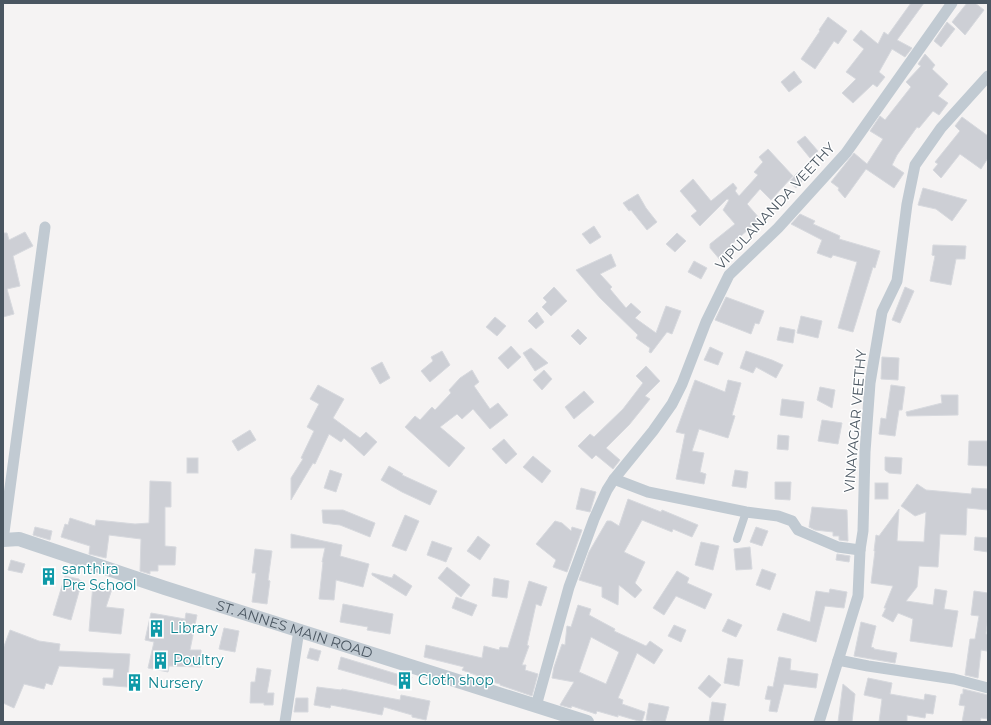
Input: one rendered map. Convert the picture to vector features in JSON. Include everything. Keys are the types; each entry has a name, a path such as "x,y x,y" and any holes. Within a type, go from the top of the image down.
{"street":[{"name":"VIPULANANDA VEETHY","path":"536,706 569,587 594,519 607,490 614,479 653,431 672,404 682,384 706,322 729,275 778,228 846,153 952,3"},
{"name":"VINAYAGAR VEETHY","path":"819,722 858,596 860,550 863,531 865,452 870,383 882,312 897,281 907,204 915,165 941,128 988,76"},
{"path":"3,540 45,227"},
{"path":"614,479 648,492 746,512 778,516 792,521 798,530 838,547 860,550"},
{"path":"737,539 746,512"},
{"name":"ST. ANNES MAIN ROAD","path":"3,540 19,539 165,588 586,722"},
{"path":"285,722 299,630"},
{"path":"838,660 954,679 988,688"}],"building":[{"path":"911,3 924,3 897,40 912,48 905,57 892,49 879,72 885,77 877,87 873,84 853,103 842,93 856,79 846,72 864,49 853,40 861,30 878,44 884,32 888,35"},
{"path":"967,3 975,3 984,10 965,35 952,22"},
{"path":"828,17 847,31 838,44 834,41 815,69 801,59"},
{"path":"947,22 955,29 941,47 934,41"},
{"path":"925,54 935,65 932,69 948,84 938,96 948,103 939,115 933,111 919,128 917,127 897,155 892,165 904,173 894,188 866,169 845,198 838,190 839,188 831,182 854,153 867,164 883,139 870,131 880,116 885,120 911,87 906,82 921,66 918,64"},
{"path":"794,71 802,82 789,92 781,82"},
{"path":"962,117 988,136 988,158 981,169 960,154 941,178 933,170 938,164 935,162 960,131 955,126"},
{"path":"805,136 818,151 810,158 797,142"},
{"path":"768,149 793,176 771,200 760,189 747,204 760,219 732,244 735,249 721,261 710,248 710,244 735,224 723,210 729,200 727,199 700,226 691,216 697,211 680,191 693,179 711,201 733,183 737,188 735,191 739,196 758,175 754,172 763,162 759,157"},
{"path":"798,172 805,178 796,188 789,182"},
{"path":"923,188 967,200 952,221 936,209 918,205"},
{"path":"638,194 646,208 657,222 647,230 631,210 629,211 623,203"},
{"path":"800,214 815,221 813,224 840,236 839,239 880,251 875,268 873,267 853,332 838,328 857,262 833,255 831,258 817,253 822,240 791,224"},
{"path":"594,226 601,237 590,244 582,234"},
{"path":"25,232 33,246 13,256 20,286 7,289 14,314 3,317 3,233 7,233 9,240"},
{"path":"677,233 686,241 675,252 666,244"},
{"path":"933,245 966,246 965,259 956,259 951,285 930,281 935,256 932,255"},
{"path":"611,254 616,266 600,274 612,287 610,289 626,308 631,303 641,312 635,318 656,333 666,306 681,311 672,334 667,332 651,353 649,352 650,348 636,338 638,335 600,298 576,270"},
{"path":"694,261 707,268 701,279 688,272"},
{"path":"554,287 567,301 551,316 542,307 547,302 543,298"},
{"path":"905,287 914,291 900,323 892,320"},
{"path":"726,297 764,311 759,324 755,323 751,334 715,320"},
{"path":"537,312 544,322 536,329 528,321"},
{"path":"801,316 822,321 818,338 797,333"},
{"path":"495,317 506,326 497,336 486,327"},
{"path":"780,327 795,330 793,343 777,340"},
{"path":"578,329 587,338 580,345 571,336"},
{"path":"511,346 521,357 508,369 498,358"},
{"path":"710,347 723,353 718,365 704,360"},
{"path":"531,348 548,363 535,371 523,353"},
{"path":"442,351 450,365 430,382 421,371 433,361 431,357"},
{"path":"746,351 783,365 776,378 756,367 753,373 740,368"},
{"path":"882,357 899,358 898,380 881,379"},
{"path":"382,362 390,378 380,384 371,368"},
{"path":"646,366 660,381 645,396 650,399 629,425 606,448 620,460 613,469 596,455 592,459 578,446 590,434 594,437 623,409 643,383 636,376"},
{"path":"472,370 479,382 474,386 490,409 498,403 508,415 490,429 473,409 462,419 457,414 440,427 465,448 449,467 405,427 415,416 420,420 432,407 435,410 451,393 449,390 460,378"},
{"path":"544,370 552,379 542,390 533,380"},
{"path":"695,380 725,392 728,380 741,383 732,415 735,416 728,438 699,429 692,451 704,453 700,472 706,474 704,484 676,479 685,434 676,432"},
{"path":"318,385 344,399 333,418 360,438 366,432 377,442 364,456 344,438 341,442 329,434 315,464 313,463 291,500 291,478 303,459 301,458 314,431 307,427 319,404 310,399"},
{"path":"891,385 905,387 902,410 899,410 895,436 879,434 881,418 886,419"},
{"path":"820,387 835,390 832,408 817,400"},
{"path":"584,391 594,402 574,419 565,407"},
{"path":"941,395 958,395 958,415 907,416 906,412 942,403"},
{"path":"782,399 804,402 802,418 780,415"},
{"path":"822,420 842,423 838,444 818,441"},
{"path":"250,430 256,440 238,451 232,441"},
{"path":"778,435 789,436 788,450 777,449"},
{"path":"504,439 517,454 506,464 492,449"},
{"path":"969,441 988,441 988,466 968,465"},
{"path":"533,456 551,471 542,483 523,467"},
{"path":"885,457 902,458 901,474 889,473 885,470"},
{"path":"187,458 198,458 198,473 187,473"},
{"path":"389,466 403,474 402,475 437,491 430,505 381,480"},
{"path":"330,470 342,474 336,492 324,488"},
{"path":"735,470 748,472 746,488 732,486"},
{"path":"150,481 171,482 171,507 165,507 165,546 176,547 175,565 158,565 158,571 150,571 150,574 140,571 141,539 109,535 106,558 89,554 90,546 61,537 65,524 68,525 70,518 95,526 96,520 135,524 149,523"},
{"path":"775,482 791,482 790,500 775,499"},
{"path":"875,483 888,483 888,499 875,499"},
{"path":"917,484 926,490 971,494 972,488 988,489 988,510 967,508 966,535 940,534 938,567 919,566 917,587 906,601 933,605 935,589 947,591 944,609 958,611 952,647 910,641 913,619 898,613 893,622 882,616 893,586 871,583 876,535 879,536 899,509 897,541 924,542 926,512 915,516 901,506"},
{"path":"581,488 596,492 590,512 576,509"},
{"path":"628,499 661,512 662,510 698,525 692,537 673,529 672,532 642,520 624,552 645,562 635,583 642,590 635,598 619,585 618,605 602,597 602,587 579,580 589,552 607,521 611,521 619,526"},
{"path":"812,507 847,510 848,541 839,540 839,536 833,536 833,532 815,530 809,527"},
{"path":"322,510 343,510 375,523 370,537 340,525 323,523"},
{"path":"405,515 419,521 406,551 392,546"},
{"path":"555,521 562,523 571,531 572,527 582,530 567,572 553,567 556,560 536,544"},
{"path":"35,527 52,531 50,540 33,535"},
{"path":"756,527 768,531 762,546 750,542"},
{"path":"291,534 342,545 340,556 369,564 363,587 336,580 334,600 319,599 322,562 325,548 291,548"},
{"path":"478,536 490,545 480,560 467,551"},
{"path":"975,537 988,538 988,552 974,550"},
{"path":"432,541 452,548 446,562 427,555"},
{"path":"701,542 719,546 713,570 695,565"},
{"path":"750,547 752,569 736,570 734,549"},
{"path":"255,549 272,551 268,580 270,581 267,604 252,602 256,573 252,573"},
{"path":"837,554 850,556 849,562 836,560"},
{"path":"11,560 25,564 22,573 8,570"},
{"path":"447,567 470,585 461,597 438,578"},
{"path":"762,569 776,574 770,590 756,585"},
{"path":"677,571 689,578 687,583 712,594 705,609 676,596 664,615 653,608"},
{"name":"santhira Pre School","path":"44,572 54,572 53,583 43,583"},
{"path":"372,573 392,578 394,574 412,586 406,596 372,575"},
{"path":"65,576 82,581 71,620 53,615"},
{"path":"494,578 509,581 507,598 492,596"},
{"path":"529,581 547,587 541,606 536,604 527,645 529,646 522,665 526,665 525,670 538,674 532,696 500,684 481,679 481,677 462,670 464,667 424,657 426,645 482,658 484,646 499,650 500,647 508,648"},
{"path":"93,584 112,589 106,607 124,609 121,634 89,631"},
{"path":"830,589 847,592 844,608 825,606 816,642 777,630 783,613 810,622 816,591 829,593"},
{"path":"974,591 988,593 986,634 988,634 988,643 987,651 981,650 978,678 965,675 970,639 975,639 979,616 971,615"},
{"path":"456,597 477,605 472,616 452,608"},
{"path":"343,604 393,614 390,634 367,630 368,627 340,622"},
{"path":"578,605 591,609 589,615 615,629 614,631 646,646 650,641 663,650 654,664 637,653 618,698 623,700 622,704 645,712 642,722 618,715 618,717 597,711 596,714 572,706 571,708 560,705 574,682 552,678 562,644 565,645 567,626 571,627","holes":["591,637 619,652 606,684 579,672"]},
{"path":"151,613 185,619 186,613 197,615 190,650 201,650 201,667 169,666 168,672 148,668 154,642 145,640"},
{"path":"728,619 742,625 736,637 722,631"},
{"path":"861,622 876,626 871,647 874,649 897,653 895,663 854,656"},
{"path":"674,625 686,630 681,642 668,636"},
{"path":"224,628 239,631 235,652 219,649"},
{"path":"10,630 39,641 60,644 59,651 130,654 128,678 139,678 139,688 103,685 103,678 113,678 114,669 59,666 52,685 46,683 44,689 24,684 14,708 3,703 3,649"},
{"path":"310,648 321,651 318,661 307,658"},
{"path":"341,657 400,675 412,677 408,689 338,669"},
{"path":"779,657 791,659 790,670 818,674 816,688 784,684 777,712 769,711 771,700 765,699 768,686 773,687"},
{"path":"728,658 743,660 739,686 724,683"},
{"path":"257,668 271,670 267,693 274,693 273,705 264,705 264,703 250,703 251,682 255,682"},
{"path":"709,675 721,685 710,698 698,688"},
{"path":"868,678 892,683 890,694 924,700 925,694 936,696 933,714 926,713 925,718 907,715 907,722 879,722 882,699 864,695"},
{"path":"843,684 855,694 852,722 838,722"},
{"path":"317,687 342,689 400,700 401,695 430,701 426,720 412,717 412,715 384,707 382,715 331,705 330,708 314,705"},
{"path":"963,689 988,695 988,719 981,718 980,722 962,722 965,706 959,705 961,694 963,694"},
{"path":"296,698 308,698 308,712 294,712"},
{"path":"712,702 726,704 723,722 709,722"},
{"path":"649,703 669,707 665,722 646,720"}],"place":[{"name":"santhira Pre School","path":"49,577"},
{"name":"Library","path":"157,628"},
{"name":"Poultry","path":"160,660"},
{"name":"Cloth shop","path":"405,680"},
{"name":"Nursery","path":"135,683"}]}
